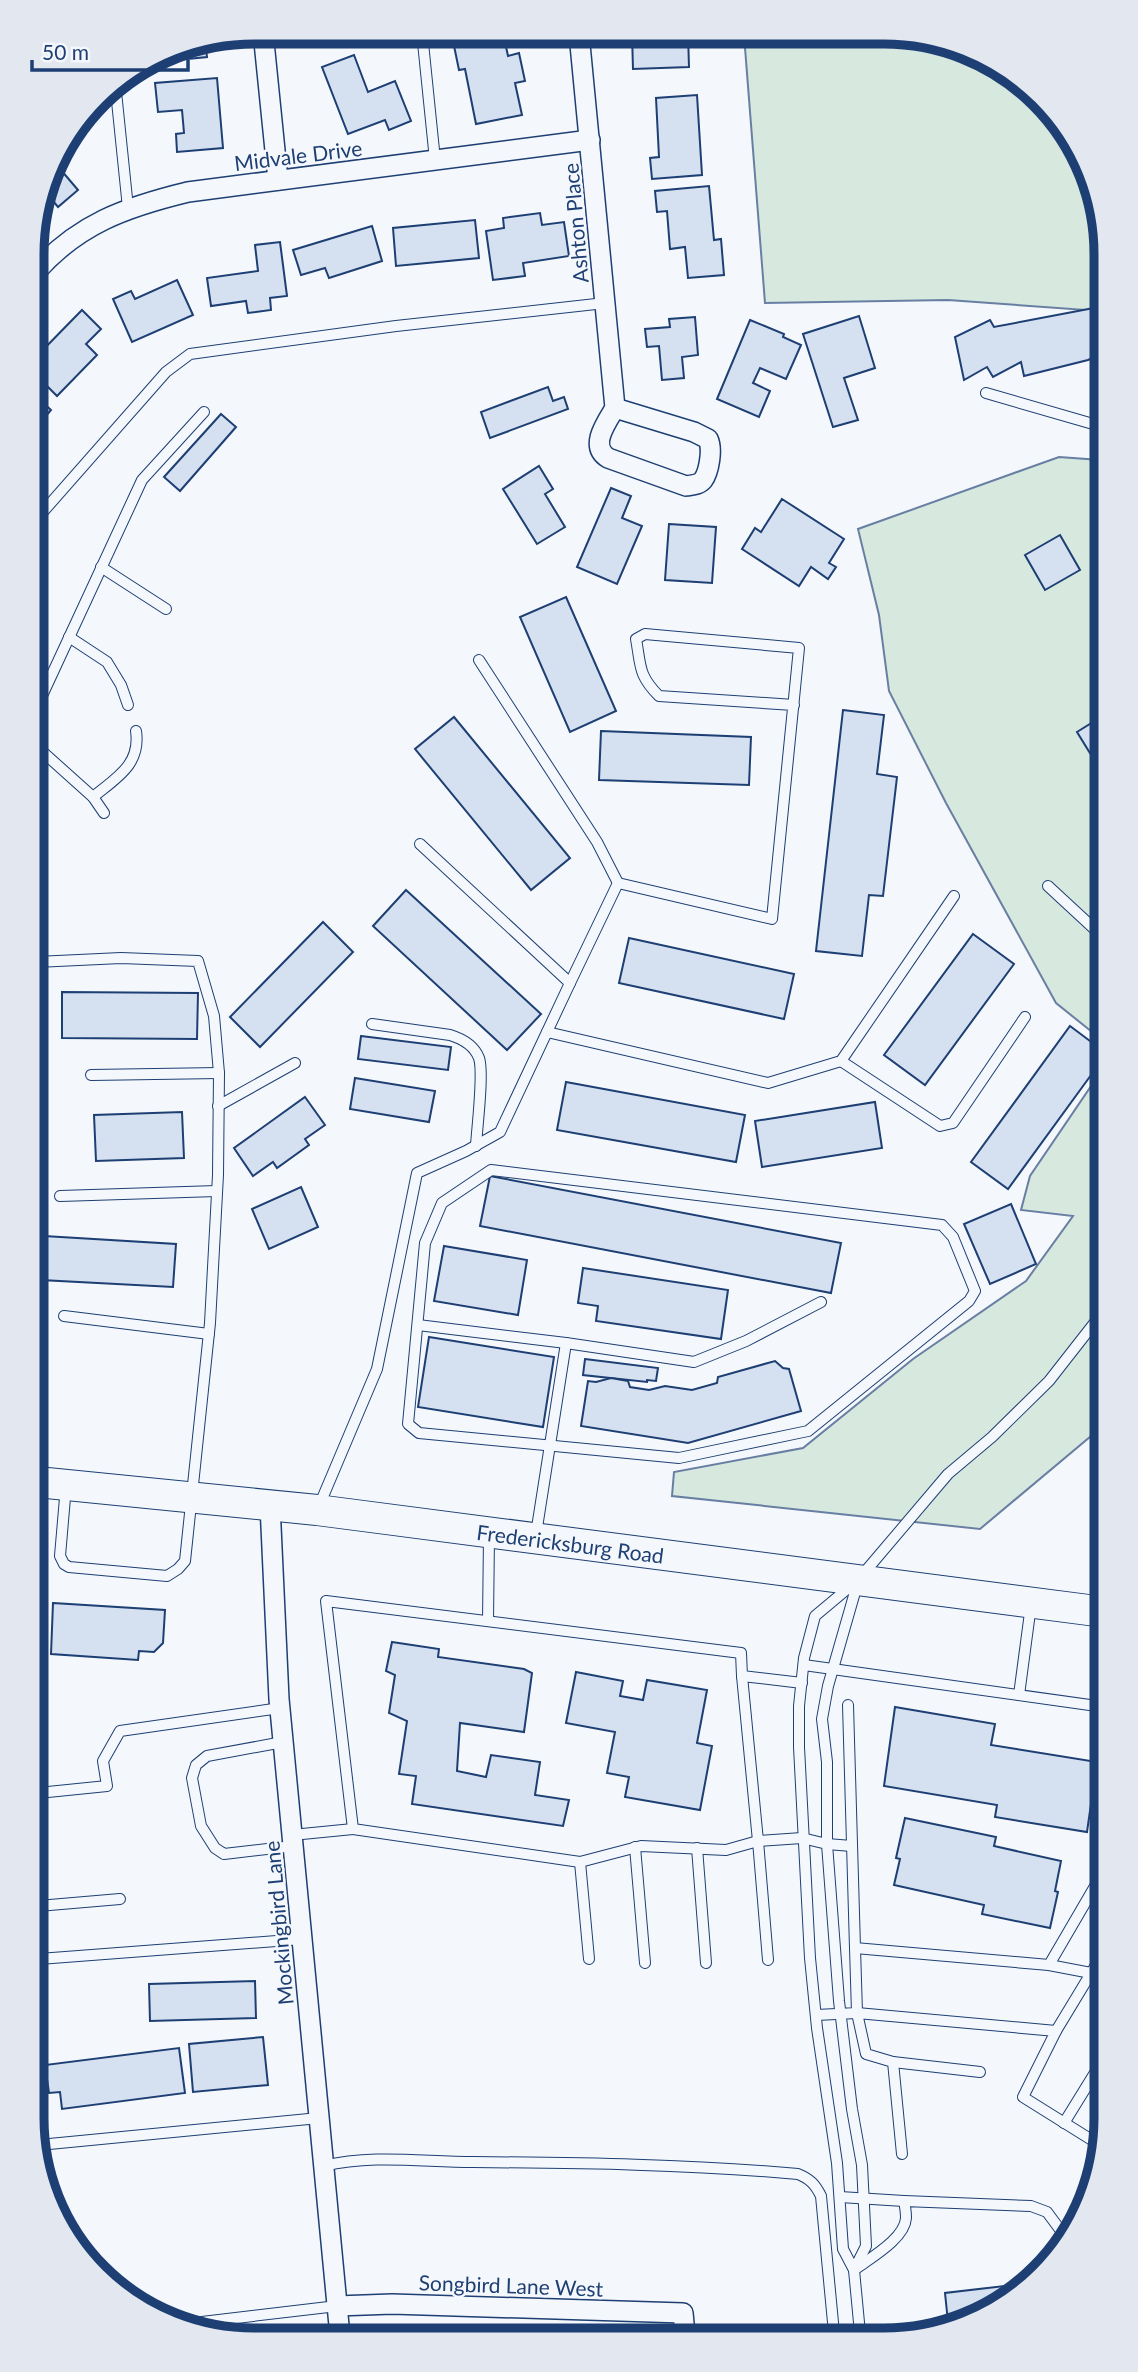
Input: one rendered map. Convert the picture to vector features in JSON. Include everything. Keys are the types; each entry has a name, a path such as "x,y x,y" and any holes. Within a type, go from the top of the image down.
{"main road":[{"name":"Fredericksburg Road","path":"52,1484 317,1510 1031,1602 1094,1607"}],"street":[{"path":"264,44 278,180"},
{"name":"Ashton Place","path":"580,44 615,408"},
{"name":"Midvale Drive","path":"44,261 91,226 128,208 188,192 590,140"},
{"path":"615,408 694,432 708,439 710,452 704,478 699,484 686,486 600,453 598,446 604,427 615,408"},
{"name":"Mockingbird Lane","path":"270,1505 280,1708 339,2328"},
{"name":"Songbird Lane West","path":"337,2306 392,2304 683,2313 684,2328"}],"lane":[{"path":"423,44 436,160"},
{"path":"116,95 128,208"},
{"path":"44,511 166,372 190,354 396,326 605,303"},
{"path":"986,393 1094,424"},
{"path":"44,691 142,480 204,412"},
{"path":"101,567 166,609"},
{"path":"479,660 597,842 618,883 772,919 799,648 645,634 636,639 641,672 646,683 659,696 793,705"},
{"path":"69,637 107,662 121,685 128,705"},
{"path":"93,797 124,771 133,759 138,745 136,731"},
{"path":"44,753 93,797 104,813"},
{"path":"420,844 570,983"},
{"path":"317,1510 377,1369 417,1173 500,1132 618,883"},
{"path":"1048,886 1094,929"},
{"path":"547,1032 768,1083 841,1061 954,895"},
{"path":"44,962 121,958 198,961 214,1016 219,1073 217,1191 209,1334 185,1561 178,1570 167,1576 64,1564 60,1556 52,1484"},
{"path":"841,1061 940,1126 953,1123 1025,1017"},
{"path":"372,1024 450,1035 468,1043 480,1061 476,1146"},
{"path":"218,1106 295,1063"},
{"path":"91,1075 219,1073"},
{"path":"491,1170 942,1225 953,1237 975,1291 969,1301 808,1431 679,1458 550,1448 419,1433 408,1424 418,1325 425,1243 442,1203 491,1170"},
{"path":"60,1196 217,1191"},
{"path":"418,1325 694,1362 746,1341 821,1302"},
{"path":"64,1316 209,1334"},
{"path":"859,2328 853,2270 844,2249 838,2163 816,2015 802,1838 799,1747 802,1683 815,1616 858,1580 948,1475 992,1437 1049,1381 1094,1323"},
{"path":"536,1538 566,1343"},
{"path":"488,1621 489,1532"},
{"path":"853,2270 866,2246 864,2197 862,2165 840,2013 827,1844 827,1762 822,1719 833,1668 858,1580"},
{"path":"353,1829 327,1601 741,1653 768,1960"},
{"path":"1019,1695 1031,1602"},
{"path":"804,1665 1094,1706"},
{"path":"743,1676 802,1683"},
{"path":"848,1705 857,2013 866,2054 893,2062 980,2072"},
{"path":"44,1792 107,1786 103,1761 120,1731 280,1708"},
{"path":"283,1742 207,1756 197,1765 192,1777 201,1826 215,1848 224,1854 353,1829 580,1862 635,1847 726,1850 758,1841 802,1838 852,1846"},
{"path":"635,1847 645,1963"},
{"path":"698,1848 706,1963"},
{"path":"580,1862 589,1959"},
{"path":"1049,1965 1094,1889"},
{"path":"44,1905 120,1899"},
{"path":"44,1959 302,1939"},
{"path":"855,1948 1049,1965 1091,1973"},
{"path":"1093,2141 1023,2097 1056,2031 1094,1968"},
{"path":"816,2015 857,2013 1056,2031"},
{"path":"893,2062 902,2154"},
{"path":"1064,2123 1094,2074"},
{"path":"46,2144 319,2118"},
{"path":"324,2166 360,2160 436,2161 701,2168 798,2174 816,2185 821,2196 834,2328"},
{"path":"840,2197 1031,2206 1047,2212 1061,2231"},
{"path":"853,2270 885,2248 901,2232 906,2220 904,2201"},
{"path":"204,2322 337,2306"}],"shaded area":[{"path":"745,44 898,44 952,55 977,65 1023,96 1059,137 1073,161 1083,186 1092,226 1094,311 948,300 765,303"},
{"path":"1059,457 1094,460 1094,1034 1056,1003 946,803 889,691 879,615 858,529"},
{"path":"1094,1082 1094,1434 980,1529 672,1496 674,1472 803,1448 913,1359 1026,1281 1073,1216 1021,1210 1030,1176"}],"building":[{"path":"454,44 505,44 508,56 519,53 525,81 515,83 522,115 476,124 465,69 459,70"},
{"path":"632,44 688,44 689,67 633,69"},
{"path":"206,50 207,57 172,61"},
{"path":"354,55 368,92 395,81 411,121 389,130 385,120 348,134 322,67"},
{"path":"217,78 223,148 177,152 176,134 184,133 182,110 158,112 155,83"},
{"path":"697,95 702,175 652,179 650,158 659,157 656,98"},
{"path":"61,170 78,190 58,207 51,199"},
{"path":"709,186 714,240 721,239 724,275 688,278 685,247 670,249 667,211 657,212 655,191"},
{"path":"540,213 542,225 564,222 569,256 523,263 525,276 493,280 486,231 504,228 503,218"},
{"path":"475,220 479,258 396,266 393,228"},
{"path":"372,226 382,261 329,278 325,268 301,275 293,250"},
{"path":"280,242 287,296 270,298 271,310 248,313 246,301 211,306 207,278 258,271 255,245"},
{"path":"177,280 193,315 132,342 113,299 131,291 135,299"},
{"path":"1094,308 1094,357 1024,376 1021,362 993,377 987,367 964,380 955,337 990,320 994,327"},
{"path":"82,310 101,329 86,344 97,355 57,396 44,383 44,349"},
{"path":"859,316 875,368 844,378 858,420 833,427 803,334"},
{"path":"695,317 698,355 682,357 684,378 662,380 659,346 647,347 645,329 670,327 669,319"},
{"path":"750,320 784,334 783,337 801,345 786,379 760,368 753,383 770,391 759,417 717,399"},
{"path":"548,387 553,401 564,397 568,409 490,438 481,412"},
{"path":"44,403 51,410 44,418"},
{"path":"221,414 236,427 180,491 164,477"},
{"path":"539,466 553,489 545,494 565,527 537,544 503,489"},
{"path":"611,488 631,496 622,518 642,526 617,584 577,567"},
{"path":"782,499 844,539 829,563 836,567 828,579 811,567 799,586 742,549 755,528 761,532"},
{"path":"669,524 716,527 712,583 665,580"},
{"path":"1060,535 1080,570 1045,590 1025,555"},
{"path":"566,597 616,711 570,732 520,617"},
{"path":"843,710 884,715 877,774 897,777 883,896 869,895 862,956 816,951"},
{"path":"454,717 570,858 531,890 415,749"},
{"path":"1094,721 1094,760 1077,732"},
{"path":"601,731 751,737 749,785 599,780"},
{"path":"406,890 541,1014 507,1050 373,926"},
{"path":"323,922 353,952 260,1047 230,1017"},
{"path":"973,934 1014,964 925,1085 884,1055"},
{"path":"629,938 794,974 784,1019 619,983"},
{"path":"62,992 198,993 197,1039 62,1038"},
{"path":"1070,1026 1094,1044 1094,1071 1008,1189 971,1162"},
{"path":"361,1036 451,1047 448,1070 358,1059"},
{"path":"355,1078 435,1091 429,1122 350,1109"},
{"path":"566,1082 745,1115 736,1162 557,1130"},
{"path":"305,1097 325,1125 305,1139 309,1145 277,1168 273,1162 253,1176 234,1148"},
{"path":"875,1102 882,1148 762,1167 755,1121"},
{"path":"182,1112 184,1158 96,1161 94,1115"},
{"path":"490,1176 841,1243 831,1293 480,1226"},
{"path":"301,1187 318,1227 269,1249 252,1209"},
{"path":"1011,1204 1036,1264 990,1284 964,1224"},
{"path":"44,1236 176,1244 173,1287 44,1280"},
{"path":"444,1246 527,1260 518,1315 434,1301"},
{"path":"583,1268 728,1290 721,1339 596,1321 598,1306 578,1303"},
{"path":"429,1337 554,1357 543,1427 418,1407"},
{"path":"585,1359 658,1368 656,1381 583,1375"},
{"path":"775,1361 783,1368 789,1369 801,1411 688,1443 581,1426 588,1381 611,1378 628,1381 630,1387 649,1390 665,1386 692,1390 717,1383 718,1377"},
{"path":"53,1603 165,1610 163,1643 154,1652 139,1651 138,1660 51,1654"},
{"path":"392,1642 439,1649 438,1657 524,1669 532,1673 524,1732 460,1723 457,1771 486,1777 491,1755 540,1762 535,1795 569,1800 563,1826 412,1804 416,1776 399,1774 407,1721 389,1713 395,1675 386,1671"},
{"path":"576,1672 623,1681 620,1696 643,1700 647,1680 707,1690 697,1743 712,1746 700,1810 625,1797 629,1777 607,1773 615,1732 566,1723"},
{"path":"895,1707 995,1724 991,1745 1094,1762 1094,1783 1087,1832 995,1817 997,1805 884,1786"},
{"path":"905,1818 996,1837 994,1846 1061,1861 1050,1928 982,1914 984,1905 894,1885 900,1859 896,1858"},
{"path":"255,1981 256,2018 150,2021 149,1984"},
{"path":"263,2037 268,2085 193,2092 189,2044"},
{"path":"179,2048 185,2093 62,2109 60,2092 49,2093 45,2065"},
{"path":"1011,2285 977,2307 948,2318 945,2293"}]}
